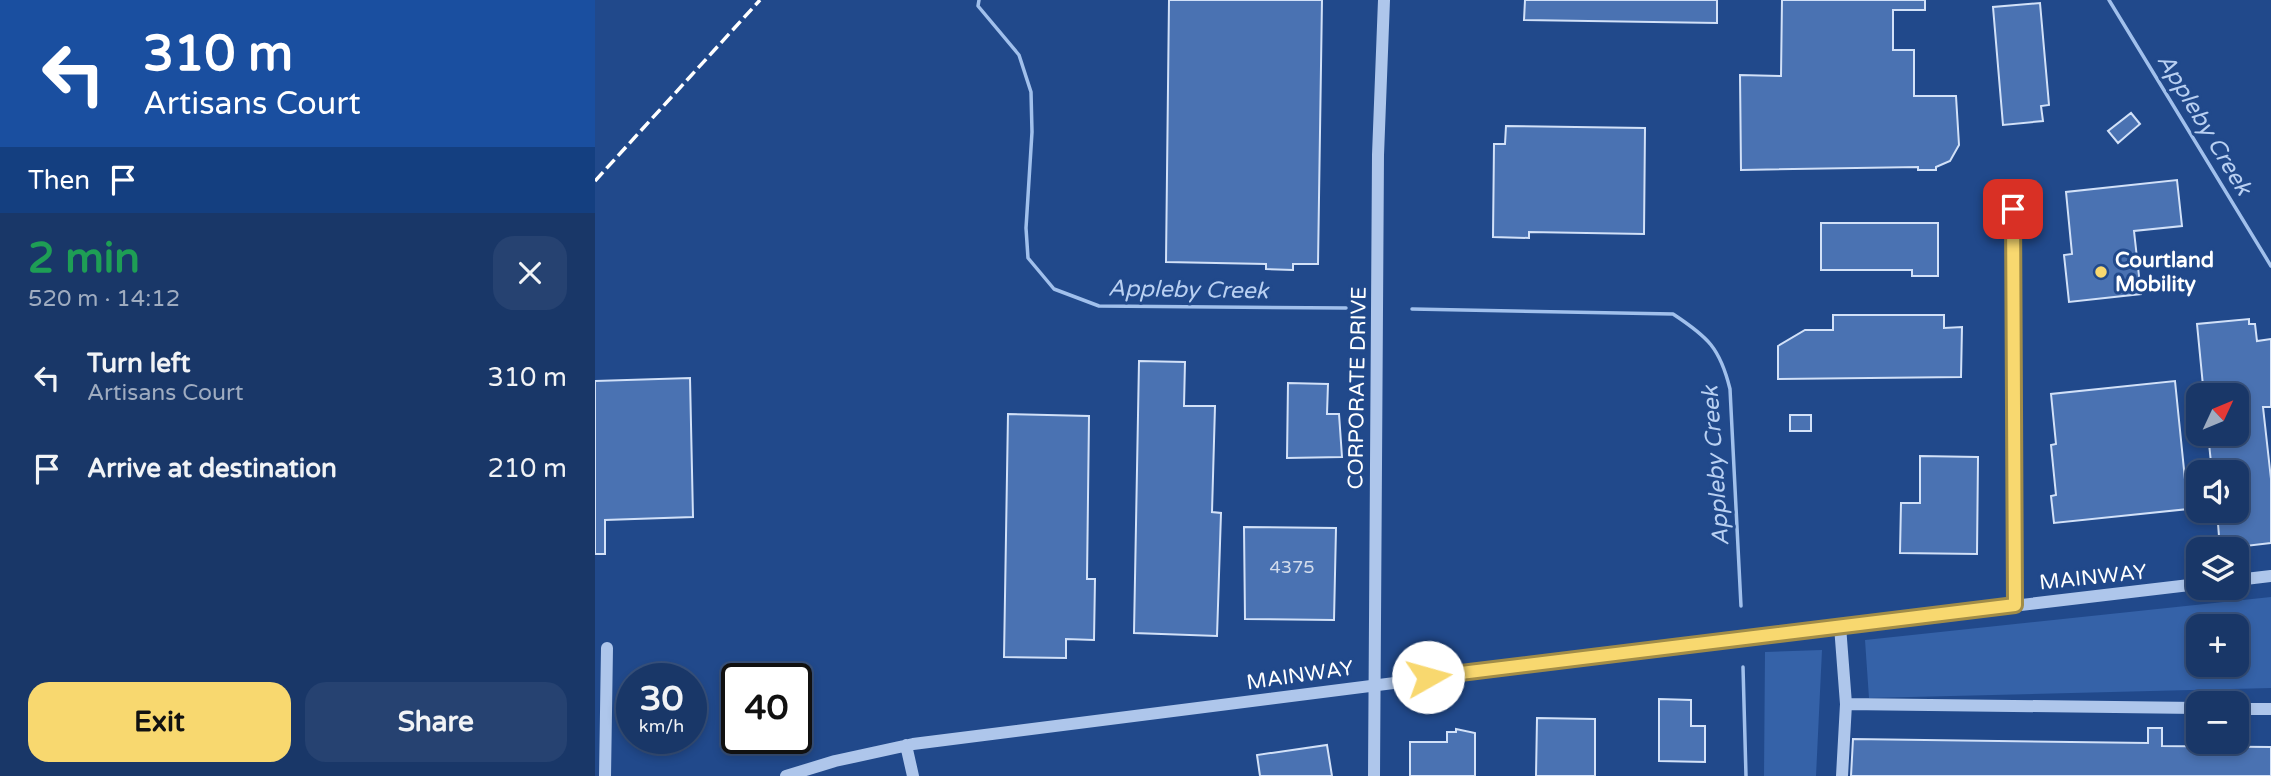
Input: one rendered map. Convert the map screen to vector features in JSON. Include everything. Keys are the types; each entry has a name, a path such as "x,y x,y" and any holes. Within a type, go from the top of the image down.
{"street":[{"name":"CORPORATE DRIVE","path":"1374,776 1378,155 1384,0"},
{"path":"2013,190 2015,605"},
{"path":"2249,579 2271,576"},
{"name":"MAINWAY","path":"786,776 835,761 905,745 1374,684 2186,585"},
{"path":"1840,626 1846,704 1842,776"},
{"path":"605,776 607,648"},
{"path":"1846,704 2186,708"},
{"path":"2249,709 2271,709"},
{"path":"905,745 913,776"}],"shaded area":[{"path":"2271,597 2271,688 1869,698 1865,640"},
{"path":"1822,650 1816,776 1764,776 1765,652"}],"building":[{"path":"1169,0 1322,0 1318,264 1293,264 1293,270 1266,269 1266,264 1166,262"},
{"path":"1525,0 1717,0 1717,23 1524,20"},
{"path":"1782,0 1925,0 1925,10 1893,10 1893,50 1914,50 1914,96 1956,96 1959,145 1950,161 1936,167 1936,170 1918,170 1918,167 1741,170 1740,75 1781,76"},
{"path":"2040,3 2049,105 2041,106 2043,121 2003,125 1993,7"},
{"path":"2131,113 2140,124 2118,143 2108,131"},
{"path":"1506,126 1645,128 1644,234 1529,232 1529,238 1493,237 1494,144 1505,144"},
{"path":"2177,180 2182,226 2134,231 2141,294 2069,302 2064,255 2072,254 2066,192"},
{"path":"1821,223 1938,223 1938,276 1912,276 1912,270 1821,270"},
{"path":"1833,315 1944,315 1944,328 1962,327 1961,377 1778,379 1778,346 1805,330 1833,330"},
{"path":"2249,319 2249,324 2255,324 2257,341 2271,339 2271,407 2263,407 2271,479 2271,543 2249,546 2249,537 2219,537 2218,523 2249,523 2249,460 2211,460 2209,446 2249,446 2249,383 2203,383 2197,324"},
{"path":"1139,361 1185,362 1184,406 1215,406 1212,512 1221,513 1217,636 1134,633"},
{"path":"690,378 693,517 605,520 605,554 595,554 595,381"},
{"path":"2175,381 2186,509 2054,523 2051,496 2056,495 2051,445 2056,444 2051,394"},
{"path":"1288,383 1328,384 1327,414 1339,414 1342,457 1287,458"},
{"path":"1008,414 1089,416 1087,579 1095,579 1094,640 1066,639 1066,658 1004,657"},
{"path":"1790,415 1811,415 1811,431 1790,431"},
{"path":"1920,456 1978,457 1977,554 1900,553 1901,503 1920,503"},
{"path":"1244,527 1336,528 1334,620 1245,619"},
{"path":"1659,699 1691,700 1691,726 1705,726 1705,762 1659,761"},
{"path":"1537,718 1595,719 1595,776 1536,776"},
{"path":"2148,728 2162,728 2162,746 2186,746 2186,754 2249,754 2249,747 2271,747 2271,776 1851,776 1853,739 2148,743"},
{"path":"1456,729 1475,733 1475,776 1410,776 1410,742 1447,742 1447,732 1456,732"},
{"path":"1327,745 1332,776 1260,776 1257,755"}],"waterway":[{"name":"Appleby Creek","path":"979,0 978,6 1019,55 1031,92 1032,132 1026,228 1028,258 1054,289 1099,306 1346,308"},
{"name":"Appleby Creek","path":"2109,0 2271,266"},
{"name":"Appleby Creek","path":"1412,309 1673,314 1704,337 1717,353 1730,389 1741,606"},
{"name":"Appleby Creek","path":"1743,667 1746,776"}],"railway":[{"path":"595,181 760,0"}],"place":[{"name":"Courtland Mobility","path":"2101,272"}],"route":[{"path":"1428,677 2015,605 2013,209"}]}
